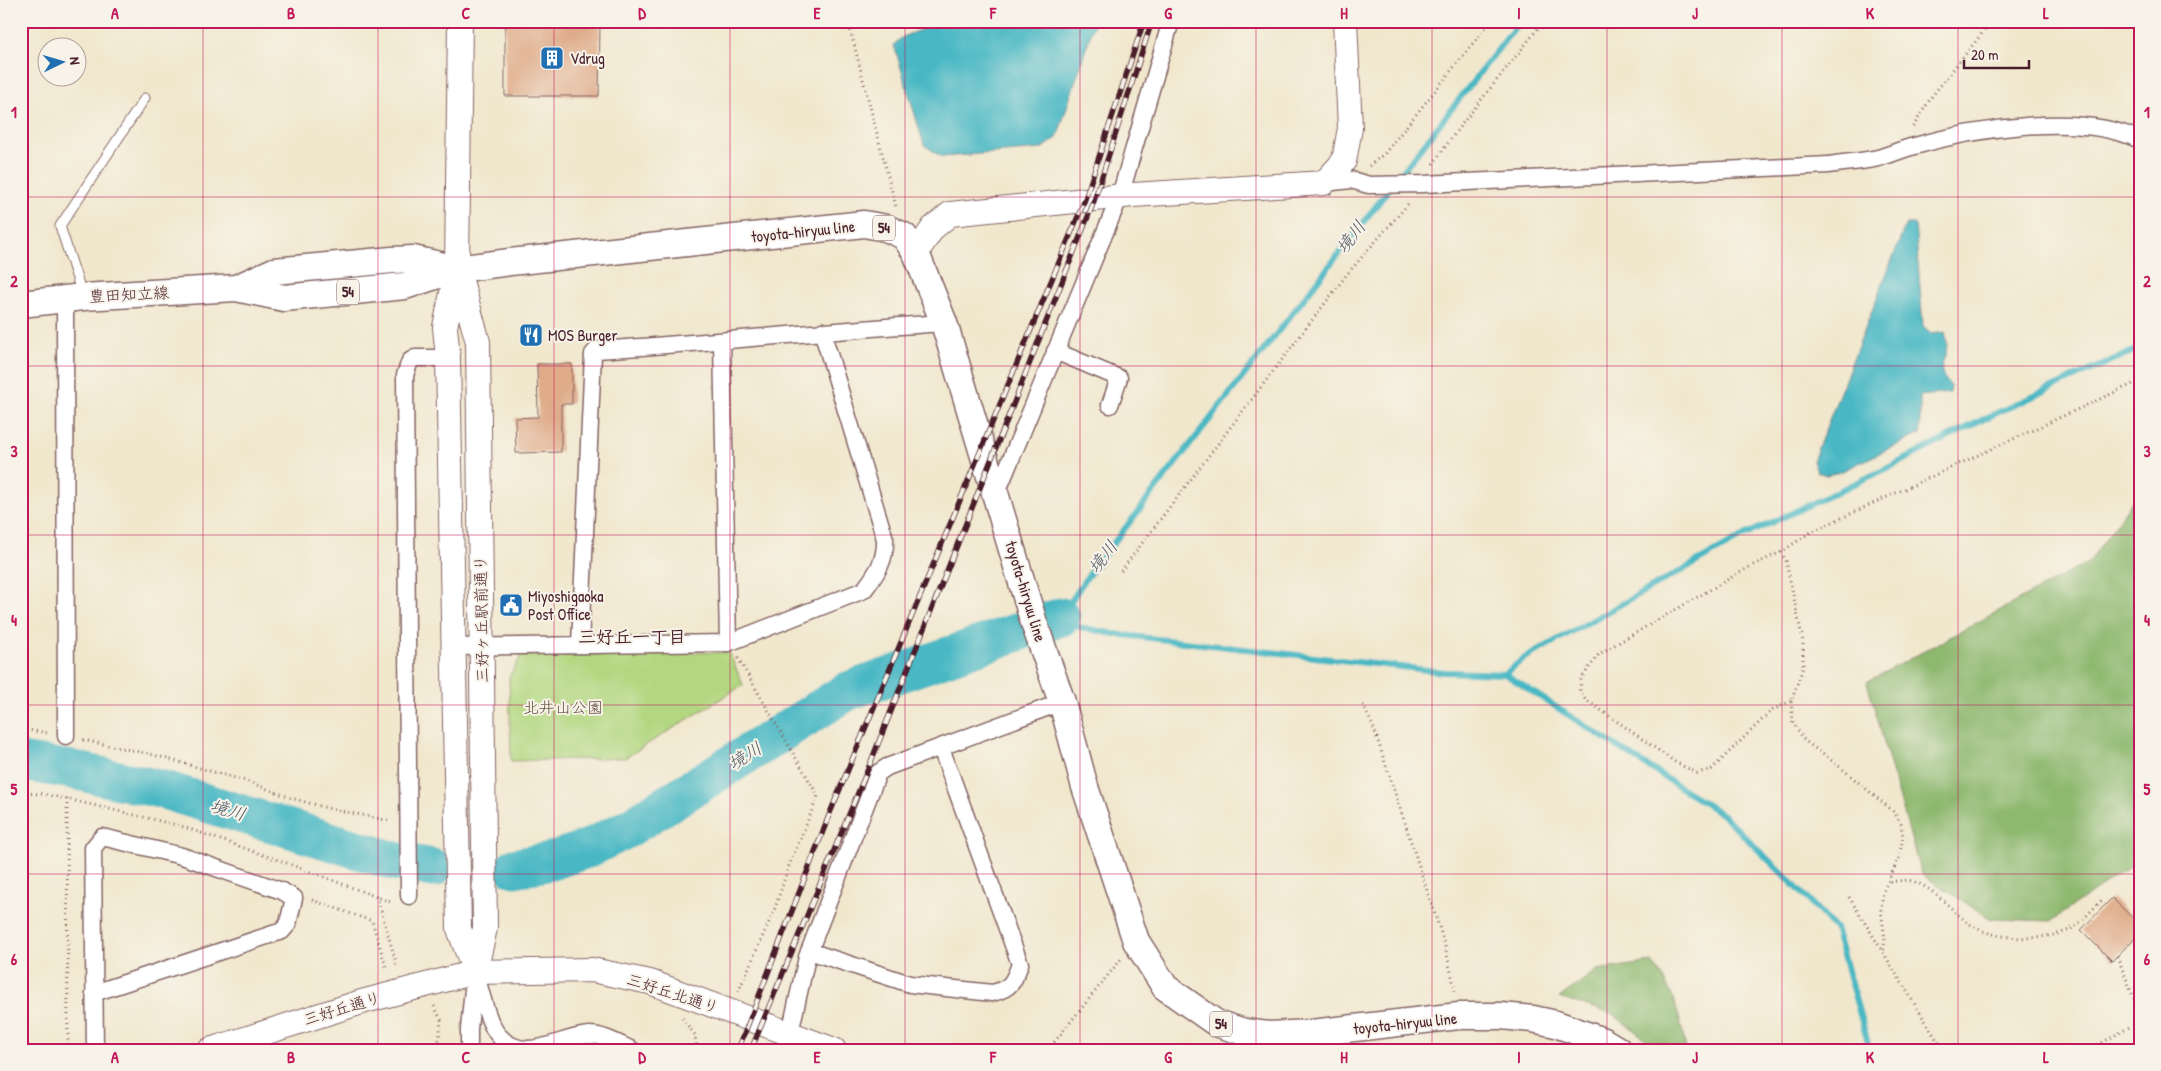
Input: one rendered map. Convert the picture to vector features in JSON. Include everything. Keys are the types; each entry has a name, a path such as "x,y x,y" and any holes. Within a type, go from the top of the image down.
{"main road":[{"name":"toyota-hiryuu line","path":"457,269 864,224 886,228 910,244 944,323 1034,622 1062,702 1085,787 1136,941 1165,987 1216,1023 1244,1032 1268,1035 1311,1033 1459,1016 1501,1016 1533,1018 1577,1030 1618,1050"},
{"name":"豊田知立線","path":"21,304 74,298 236,288 274,271 392,260 413,259 457,269"}],"street":[{"path":"460,21 457,269 445,327 448,358 458,929 493,1026 499,1036 513,1047 535,1050 589,1035 608,1039 632,1050"},
{"path":"996,494 1120,196 1170,21"},
{"path":"1324,183 1344,161 1350,128 1345,21"},
{"path":"910,244 950,214 1120,196 1351,180 1369,185 1416,184 1829,165 1878,158 1912,147 1982,131 2073,125 2116,130 2140,140"},
{"name":"三好ヶ丘駅前通り","path":"457,269 478,342 485,928 475,972"},
{"path":"66,736 74,298"},
{"path":"580,645 593,354 597,350 722,342 822,331 944,323"},
{"path":"453,647 728,643 864,590 886,554 885,539 822,331"},
{"path":"722,342 728,643"},
{"path":"1056,351 1119,378 1110,404"},
{"path":"409,896 405,375 410,361 415,358 448,358"},
{"path":"787,1042 809,951 878,773 887,766 941,748 1062,702"},
{"path":"809,951 910,984 992,993 1004,991 1014,980 1020,964 941,748"},
{"path":"94,993 282,931 288,924 294,898 282,891 182,856 102,837 93,848 94,993 95,1050"},
{"name":"三好丘北通り","path":"475,972 592,970 650,982 730,1011 787,1042 834,1050"},
{"path":"469,1050 469,1029 475,972"},
{"name":"三好丘通り","path":"210,1050 429,982 475,972"}],"lane":[{"path":"74,298 60,226 145,98"}],"path":[{"path":"848,21 910,244"},
{"path":"1351,180 1385,153 1491,21"},
{"path":"1121,571 1348,273 1418,193 1416,184 1544,21"},
{"path":"1912,147 1910,133 1921,111 1992,21"},
{"path":"1791,701 1771,711 1712,769 1697,773 1680,766 1585,699 1580,690 1581,680 1599,654 1751,566 1781,552 1811,532 2137,382"},
{"path":"1781,552 1786,561 1803,641 1803,668 1791,701 1793,722 1804,740 1894,812 1901,824 1903,837 1899,858 1890,881 1883,892 1881,910 1885,940 1883,953"},
{"path":"730,1011 774,911 788,868 818,796 751,679"},
{"path":"1363,705 1373,726 1444,942 1455,986 1459,1016"},
{"path":"21,729 66,736 154,755 249,782 292,798 331,809 396,822 409,822"},
{"path":"21,793 43,794 182,826 377,896 394,904 404,903 409,896"},
{"path":"67,799 68,1050"},
{"path":"1890,881 1901,879 1913,881 1943,898 1973,926 2006,938 2036,938 2070,930 2103,899"},
{"path":"377,896 397,966"},
{"path":"294,898 305,897 372,921 387,970"},
{"path":"1849,897 1943,1050"},
{"path":"1048,1050 1136,941"},
{"path":"2117,956 2140,1013"},
{"path":"431,1001 441,1020 438,1050"},
{"path":"677,1013 695,1034 697,1050"},
{"path":"2090,1050 2140,1021"}],"green space":[{"path":"2140,490 2140,860 2051,921 1991,919 1921,874 1867,682 2089,562"},
{"name":"北井山公園","path":"729,652 743,685 625,758 511,761 509,677 521,656"},
{"path":"1652,962 1666,983 1675,1004 1686,1050 1660,1050 1611,1013 1559,998 1597,970"}],"water":[{"path":"933,21 1095,21 1057,138 1042,149 942,157 924,145 894,45 898,40 924,28"},
{"path":"1906,224 1915,224 1923,326 1932,334 1945,332 1947,344 1942,370 1943,375 1951,386 1950,393 1920,396 1920,434 1840,472 1827,475 1817,472 1813,461"}],"building":[{"name":"Vdrug","path":"505,21 600,21 599,96 505,96"},
{"path":"537,364 572,364 572,404 561,404 561,452 516,453 515,418 538,417"},
{"path":"2112,898 2140,925 2140,933 2112,961 2081,930"}],"waterway":[{"path":"1520,21 1084,581 1061,617 1074,626 1114,634 1444,672 1505,674 1723,815 1795,886 1835,928 1870,1050"},
{"path":"1505,674 1523,659 1745,535 1892,466 1990,416 2140,348"},
{"name":"境川","path":"514,868 551,861 587,849 627,829 848,691 1061,617"},
{"name":"境川","path":"21,762 73,770 164,790 394,861 433,868"}],"railway":[{"path":"738,1050 830,813 1084,202 1144,21"},
{"path":"751,1050 870,764 1093,204 1152,21"}],"place":[{"name":"Vdrug","path":"552,58"},
{"name":"MOS Burger","path":"531,335"},
{"name":"Miyoshigaoka Post Office","path":"511,605"}],"district":[{"name":"三好丘一丁目","path":"632,637"}]}
